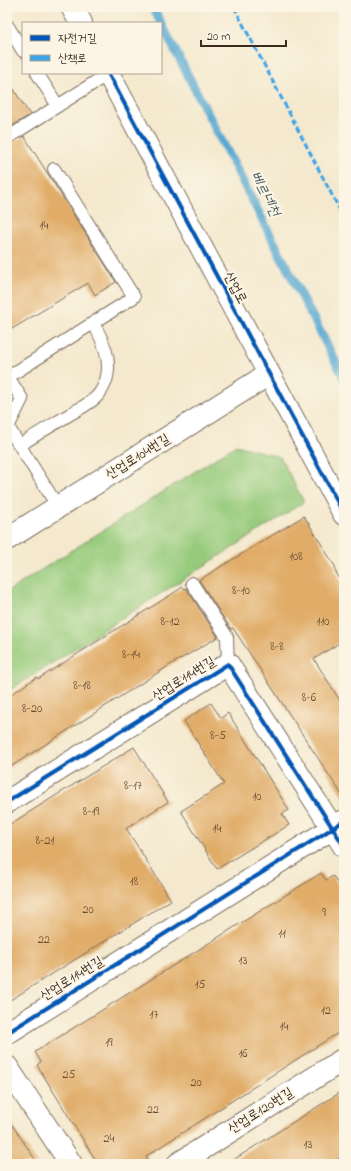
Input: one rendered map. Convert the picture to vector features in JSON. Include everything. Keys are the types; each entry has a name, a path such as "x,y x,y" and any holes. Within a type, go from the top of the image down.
{"street":[{"path":"72,7 80,22"},
{"name":"산업로","path":"109,74 344,514"},
{"name":"산업로104번길","path":"7,539 269,374"},
{"name":"산업로114번길","path":"7,802 228,664 340,832 7,1033"},
{"name":"산업로120번길","path":"178,1164 344,1059"},
{"path":"9,1075 71,1164"}],"lane":[{"path":"7,25 22,49"},
{"path":"38,74 58,106"},
{"path":"7,138 106,74"},
{"path":"54,169 134,297 8,377 22,399 8,427 58,507"},
{"path":"20,445 87,404 99,394 108,369 108,357 104,343 97,330"},
{"path":"192,584 227,637 228,664"}],"green space":[{"path":"236,445 280,457 304,502 7,692 7,592"}],"building":[{"path":"7,79 30,115 7,129"},
{"path":"24,136 116,282 95,295 88,283 7,332 7,145"},
{"path":"304,516 336,568 334,569 344,586 344,640 314,659 344,707 344,798 233,628 231,629 199,580"},
{"path":"183,587 185,589 186,588 218,637 170,665 7,769 7,697"},
{"path":"211,703 221,718 228,713 289,810 282,814 289,825 217,869 181,811 224,784 184,721"},
{"path":"134,747 168,802 126,828 171,900 7,1002 7,826"},
{"path":"321,873 326,880 333,876 344,893 344,1029 146,1156 151,1164 98,1164 37,1065 41,1062 35,1052"},
{"path":"344,1090 344,1155 330,1164 227,1164"},
{"path":"7,1117 38,1164 7,1164"}],"waterway":[{"name":"베르네천","path":"153,7 160,22"},
{"name":"베르네천","path":"162,25 344,378"}],"marked path":[{"path":"234,7 344,218"},
{"path":"7,1081 14,1077"}],"cycle path":[{"path":"109,74 344,514"},
{"path":"7,802 228,664 344,846"},
{"path":"7,1033 344,821"}]}
